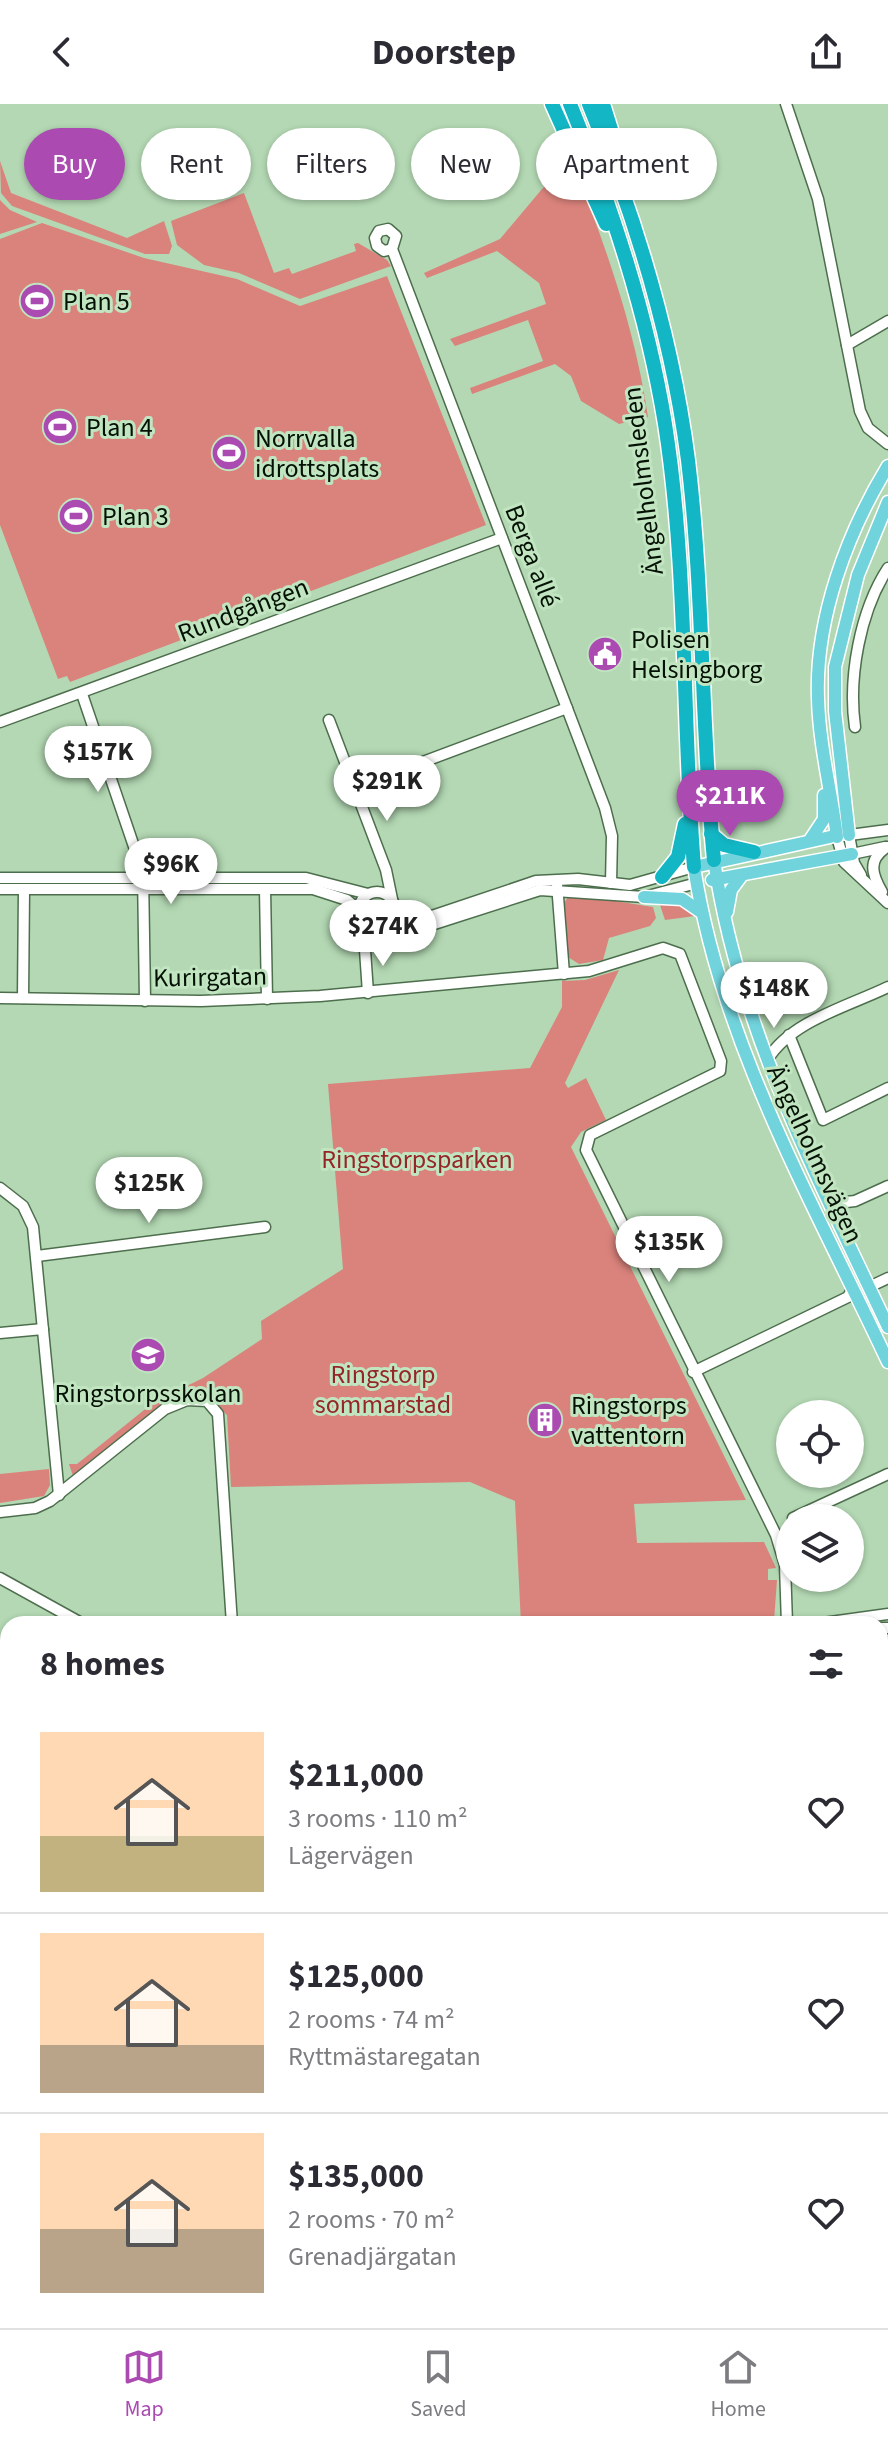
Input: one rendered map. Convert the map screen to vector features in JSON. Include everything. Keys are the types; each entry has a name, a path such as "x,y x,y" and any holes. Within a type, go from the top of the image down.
{"highway":[{"path":"552,104 586,175 625,281 672,481"},
{"name":"Ängelholmsleden","path":"570,104 602,183 644,321 672,481 694,867"},
{"name":"Ängelholmsleden","path":"589,104 648,271 669,352 687,459 714,860"},
{"path":"603,104 633,201 648,271"},
{"path":"662,877 680,851 688,799"},
{"path":"711,834 724,845 754,852"}],"main road":[{"path":"810,840 825,813 818,677 825,625 851,541 888,466"},
{"path":"839,836 835,667 858,575 888,502"},
{"path":"822,749 827,757 839,836"},
{"path":"694,867 714,860 839,836"},
{"path":"697,883 846,855"},
{"name":"Ängelholmsvägen","path":"714,860 725,927 752,1026 829,1204 888,1327"},
{"name":"Ängelholmsvägen","path":"694,867 717,977 743,1050 849,1293 888,1362"},
{"path":"725,927 731,890 742,875"},
{"path":"644,897 682,899 701,912"}],"street":[{"path":"791,105 818,199 864,421 873,434 888,444"},
{"name":"Berga allé","path":"392,249 610,825 611,883"},
{"path":"847,345 888,321"},
{"name":"Rundgången","path":"0,722 502,538"},
{"path":"855,727 852,689 863,634 872,600 888,568"},
{"path":"82,694 144,885 145,1001"},
{"path":"356,787 567,708"},
{"path":"329,720 386,870 393,904 384,926 364,946"},
{"path":"886,898 866,886 846,855 839,836 888,830"},
{"path":"846,855 888,847"},
{"path":"886,898 872,873 872,865 888,847"},
{"path":"0,878 313,889 349,896 372,893 409,917 426,918 493,892 557,884 630,885 694,867"},
{"path":"368,993 362,916 386,870"},
{"path":"0,889 306,878 349,896 362,916 384,926 428,926 557,884 644,897 697,883"},
{"path":"557,884 564,974"},
{"path":"23,998 24,889"},
{"path":"265,889 267,999"},
{"name":"Kurirgatan","path":"0,998 145,1001 368,993 589,971 654,949 674,949 683,958 721,1061 718,1073 598,1131 588,1138 585,1146 693,1372"},
{"path":"768,1059 778,1042 789,1035 888,987"},
{"path":"789,1035 823,1120 888,1088"},
{"path":"829,1204 844,1203 888,1186"},
{"path":"0,1188 28,1214 37,1256 59,1495"},
{"path":"37,1256 265,1227"},
{"path":"869,1287 888,1278"},
{"path":"787,1616 785,1565 772,1528 693,1372 849,1293"},
{"path":"0,1333 43,1329"},
{"path":"0,1512 35,1508 59,1495 165,1409 193,1399 210,1402 218,1414 231,1616"},
{"path":"823,1504 888,1474"},
{"path":"772,1528 776,1526"},
{"path":"0,1578 69,1616"}],"green space":[{"path":"0,161 11,193 24,200 127,238 164,221 172,246 169,254 145,254 12,206 1,193"},
{"path":"536,196 536,200 587,200 618,287 648,417 619,424 581,401 571,376 555,364 472,394 470,388 543,361 528,320 455,346 450,339 546,304 539,283 497,251 427,278 424,273 500,239"},
{"path":"0,200 10,210 37,222 0,234"},
{"path":"226,200 247,200 274,273 289,268 292,274 356,251 354,244 358,243 387,260 391,266 300,299 239,273 204,265 177,245 171,221"},
{"name":"Norrvalla idrottsplats","path":"42,223 144,258 237,279 300,306 387,276 486,525 70,682 67,676 58,679 0,525 0,239"},
{"path":"577,895 653,907 656,918 650,926 609,938 603,960 579,964 568,957 562,906 568,897"},
{"path":"675,901 693,911 695,916 665,920 660,905"},
{"path":"619,970 565,1083 568,1088 586,1078 606,1120 581,1132 571,1147 746,1500 634,1504 637,1543 764,1542 776,1568 768,1569 768,1580 776,1580 774,1616 521,1616 515,1501 470,1482 231,1487 227,1415 215,1403 190,1397 79,1477 73,1476 69,1464 77,1464 154,1402 203,1378 262,1339 261,1321 343,1269 328,1084 530,1068 562,1007 562,981 585,980"},
{"path":"49,1469 50,1485 44,1496 0,1503 0,1474"}],"place":[{"name":"Plan 5","path":"37,301"},
{"name":"Plan 4","path":"60,427"},
{"name":"Norrvalla idrottsplats","path":"229,453"},
{"name":"Plan 3","path":"76,516"},
{"name":"Polisen Helsingborg","path":"605,654"},
{"name":"Ringstorpsskolan","path":"148,1355"},
{"name":"Ringstorps vattentorn","path":"545,1420"}],"park label":[{"name":"Ringstorpsparken","path":"417,1159"},
{"name":"Ringstorp sommarstad","path":"383,1389"}]}
